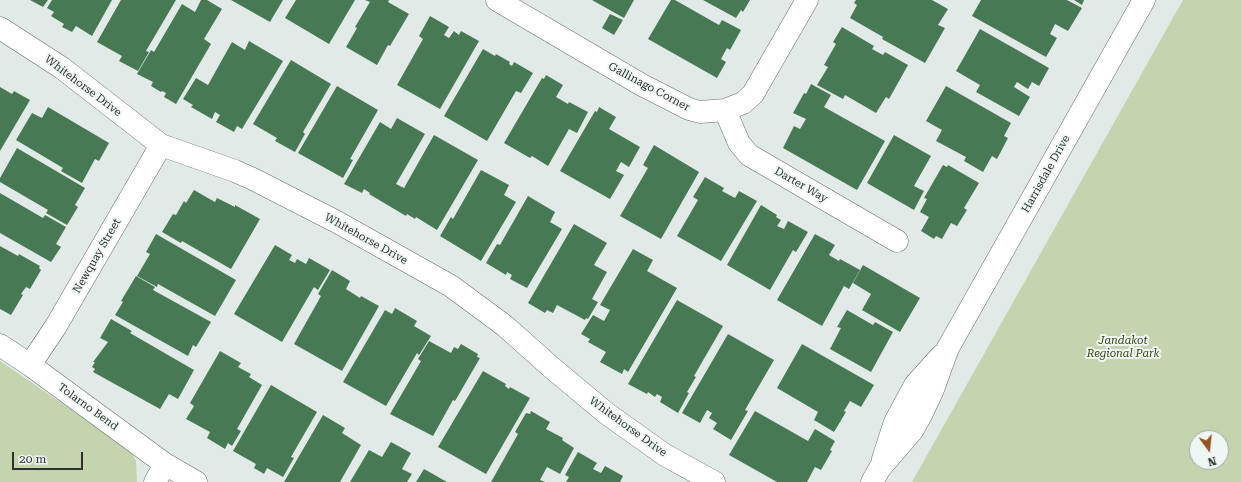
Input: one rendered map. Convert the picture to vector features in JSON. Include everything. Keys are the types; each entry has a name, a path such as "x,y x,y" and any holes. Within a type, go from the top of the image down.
{"street":[{"name":"Gallinago Corner","path":"497,0 642,85 689,109 700,112 725,110 744,103 753,94 807,0"},
{"name":"Harrisdale Drive","path":"876,475 912,431 922,415 948,348 1144,0"},
{"name":"Whitehorse Drive","path":"0,28 62,68 161,146 235,171 253,179 337,222 451,286 505,326 606,413 665,455 714,482"},
{"name":"Darter Way","path":"725,110 739,143 750,155 897,241"},
{"name":"Newquay Street","path":"30,365 56,326 161,146"},
{"name":"Tolarno Bend","path":"0,345 30,365 160,473 196,482"}],"green space":[{"name":"Jandakot Regional Park","path":"1183,0 1241,0 1241,482 912,482"},
{"path":"0,361 130,450 136,461 137,482 0,482"}],"building":[{"path":"30,0 48,0 43,7"},
{"path":"52,0 112,0 92,36 76,26 72,32 62,27 64,24 51,16 54,12 47,8"},
{"path":"121,0 176,0 146,51 149,52 138,71 119,61 122,56 97,42"},
{"path":"201,0 207,0 222,9 204,39 211,44 176,104 164,97 166,93 161,92 151,86 153,82 137,74 151,50 154,52 182,4 195,12"},
{"path":"231,0 283,0 270,22"},
{"path":"296,0 355,0 329,44 285,18"},
{"path":"365,0 389,0 388,2 409,14 390,46 388,45 377,65 346,47 357,28 355,27 370,2"},
{"path":"592,0 634,0 624,18"},
{"path":"671,0 675,0 719,25 722,20 741,30 730,50 727,48 721,59 726,62 717,78 648,39"},
{"path":"703,0 750,0 743,12 741,10 736,18"},
{"path":"856,0 932,0 948,9 938,25 945,28 925,63 882,39 883,37 850,18 857,5 854,3"},
{"path":"981,0 1067,0 1082,8 1068,31 1055,24 1050,34 1057,38 1046,57 972,16"},
{"path":"1074,0 1084,0 1082,5"},
{"path":"610,14 623,20 614,35 602,28"},
{"path":"430,16 449,27 444,35 449,38 454,31 459,35 461,31 479,41 440,109 397,85 423,39 419,36"},
{"path":"842,27 874,46 872,49 883,55 885,52 908,65 889,99 886,97 876,113 845,95 843,99 817,85 828,67 824,65 836,44 833,42"},
{"path":"980,29 1049,68 1039,86 1032,82 1028,89 1017,82 1014,87 1030,97 1019,116 976,92 980,85 956,71"},
{"path":"249,41 283,61 242,129 237,126 234,132 216,122 220,115 215,112 212,119 191,107 193,105 183,99 196,78 208,85 232,42 245,50"},
{"path":"483,49 510,62 509,64 512,66 514,62 533,73 521,93 516,91 487,141 444,116"},
{"path":"291,60 331,84 303,132 305,134 295,152 275,141 277,138 253,124"},
{"path":"546,75 563,85 556,97 568,104 569,102 588,112 577,133 569,129 548,166 532,156 530,158 504,143 542,78 544,79"},
{"path":"811,84 831,95 824,107 885,141 857,190 783,148 794,126 800,129 806,119 793,113 804,93 806,94"},
{"path":"337,86 378,110 350,159 353,160 343,178 298,153"},
{"path":"946,86 1011,123 1004,136 1008,138 997,159 992,156 983,172 964,161 966,157 936,141 942,130 926,121"},
{"path":"0,87 12,94 14,91 30,100 0,151"},
{"path":"48,107 109,143 99,161 95,159 82,183 61,171 63,168 16,140 32,113 42,118"},
{"path":"599,107 616,117 609,129 640,147 629,167 621,162 616,171 624,175 610,199 560,171 595,111 597,112"},
{"path":"397,118 425,134 396,184 404,188 434,135 478,160 437,230 416,217 415,219 407,214 406,216 369,194 370,193 364,189 362,193 344,184 380,122 391,129"},
{"path":"894,135 931,156 914,186 924,191 914,210 867,183"},
{"path":"654,145 699,172 661,239 620,216 648,168 643,165"},
{"path":"17,148 85,188 75,205 78,207 67,225 46,213 48,210 0,182 0,178"},
{"path":"943,165 947,167 948,165 979,183 964,208 967,210 957,226 951,223 942,239 936,236 934,239 921,231 929,217 920,212 927,199 924,198"},
{"path":"481,170 509,185 504,195 516,202 481,261 440,236 451,217 453,219"},
{"path":"705,177 724,188 722,191 735,198 739,191 757,201 721,261 677,236 698,200 693,197"},
{"path":"194,190 215,202 217,198 235,207 235,205 260,219 231,269 182,241 181,243 162,232 173,214 176,215 184,201 186,203"},
{"path":"0,193 43,218 45,215 66,227 56,244 61,247 51,262 0,233"},
{"path":"528,196 555,212 550,222 562,229 527,288 510,279 512,275 507,272 506,275 486,263 497,244 500,245"},
{"path":"761,205 777,215 776,217 781,220 777,226 784,229 788,221 808,232 796,252 793,250 770,290 727,265"},
{"path":"574,224 607,243 594,265 607,272 592,299 598,302 588,319 586,318 585,320 557,305 553,313 547,310 545,313 528,303"},
{"path":"156,234 236,280 215,316 158,284 157,287 137,276 150,254 146,252"},
{"path":"815,234 835,245 829,255 860,270 849,289 844,286 822,326 777,300"},
{"path":"275,245 292,255 289,260 295,263 297,259 306,264 309,258 330,270 318,290 314,287 282,342 234,314"},
{"path":"0,246 18,256 19,254 40,266 39,268 41,270 30,289 26,287 21,294 23,295 11,315 0,309"},
{"path":"633,249 653,260 647,271 677,288 628,372 624,369 622,374 600,362 606,352 588,342 590,339 581,334 593,315 604,321 610,310 600,305"},
{"path":"863,265 920,298 900,332 862,310 871,294 853,283"},
{"path":"332,270 350,281 346,289 360,298 361,296 379,306 342,371 294,344 321,296 318,294"},
{"path":"136,276 155,287 153,290 211,322 196,347 193,345 188,356 115,315 123,302 121,301"},
{"path":"677,300 723,326 694,376 696,377 687,392 689,393 678,413 660,402 662,397 657,394 655,397 648,392 647,394 628,384"},
{"path":"395,308 417,321 414,326 431,336 419,355 417,353 386,406 343,382 385,310 392,314"},
{"path":"847,310 873,325 875,322 893,332 871,372 830,349 841,328 837,327"},
{"path":"111,319 132,331 130,333 194,370 178,399 169,394 160,409 93,372 95,369 92,367 95,362 93,362 108,342 100,338"},
{"path":"728,334 774,360 745,410 748,411 731,440 713,429 717,423 709,418 712,413 707,410 700,423 682,413"},
{"path":"429,341 451,353 454,347 458,349 461,344 478,354 477,357 480,358 455,401 453,400 433,436 390,414 421,361 418,359"},
{"path":"802,344 874,385 861,407 850,401 844,411 846,412 834,432 814,420 818,412 777,388"},
{"path":"220,351 241,363 238,367 251,374 249,377 262,385 237,429 241,431 232,446 228,443 225,449 207,438 210,432 186,419 194,406 190,403"},
{"path":"483,371 506,384 505,386 509,389 510,387 530,398 486,474 438,447"},
{"path":"271,385 317,412 291,457 294,458 283,477 267,468 264,474 254,468 256,464 233,451"},
{"path":"531,411 550,422 546,429 563,438 562,440 574,448 560,474 547,467 540,480 545,482 491,482 518,434 515,432 526,413 530,414"},
{"path":"755,411 808,441 815,429 835,441 830,450 832,451 821,470 815,467 807,482 777,482 729,455"},
{"path":"323,415 345,428 342,433 361,445 340,482 284,482"},
{"path":"391,442 411,453 402,469 412,474 407,482 350,482 369,450 382,457"},
{"path":"578,452 597,463 593,469 601,473 605,466 623,476 620,482 566,482 569,477 565,475"},
{"path":"424,469 447,482 416,482"}]}
